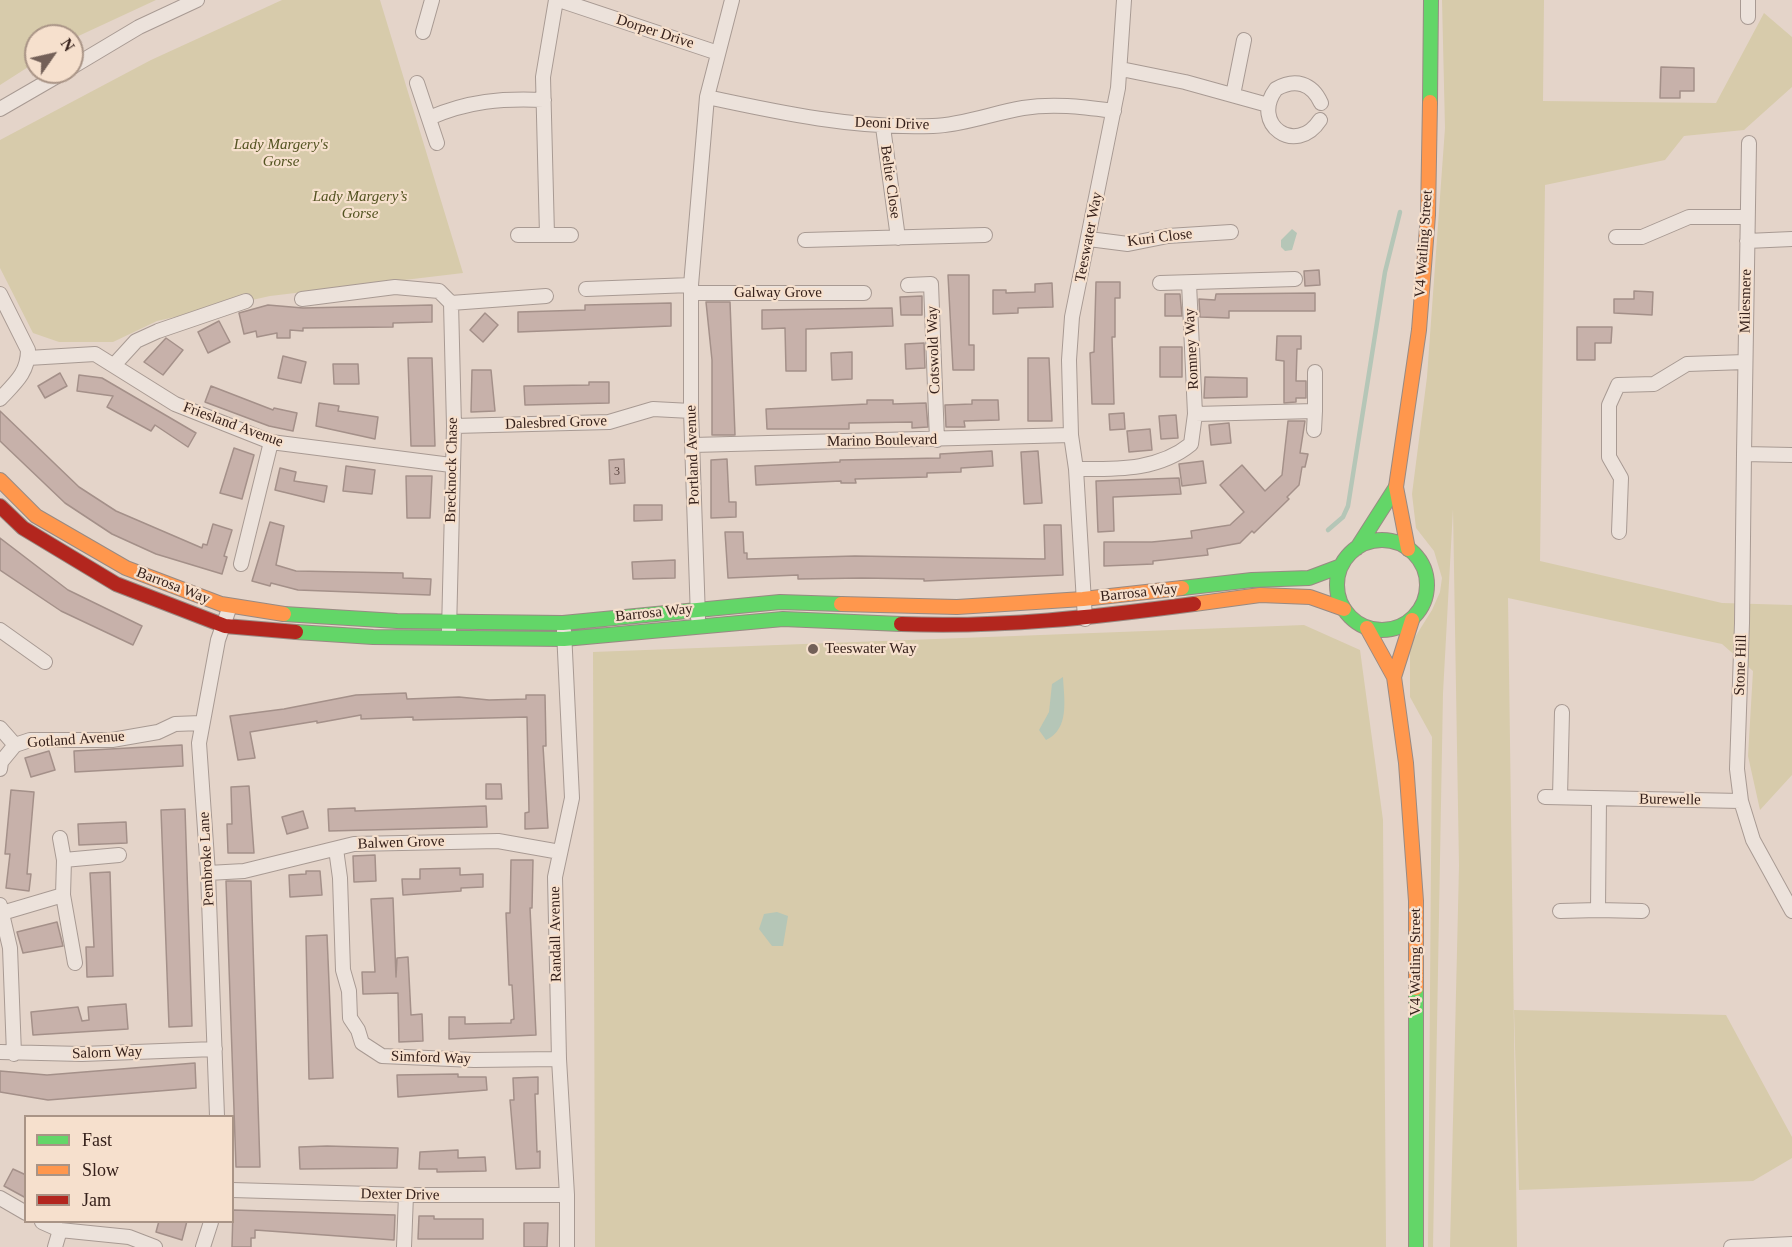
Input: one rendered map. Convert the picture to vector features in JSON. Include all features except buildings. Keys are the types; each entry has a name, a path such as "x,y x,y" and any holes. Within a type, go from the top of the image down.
{"street":[{"path":"84,60 139,27 197,0"},
{"path":"423,32 432,0"},
{"path":"547,235 544,100 546,48 557,0"},
{"name":"Dorper Drive","path":"557,0 718,53"},
{"name":"Portland Avenue","path":"698,626 691,411 691,289 706,97 732,0"},
{"name":"Teeswater Way","path":"1085,619 1076,469 1071,435 1069,360 1072,317 1121,69 1124,0"},
{"name":"V4 Watling Street","path":"1408,549 1396,487 1419,330 1428,215 1431,0"},
{"path":"1748,0 1748,17"},
{"path":"1233,95 1244,40"},
{"path":"1121,69 1185,82 1268,105"},
{"path":"1320,120 1308,133 1291,137 1276,129 1270,122 1268,105 1276,89 1293,82 1311,87 1321,103"},
{"path":"417,83 437,143"},
{"path":"0,109 43,84"},
{"name":"Deoni Drive","path":"706,97 789,115 882,127 937,126 1024,108 1064,104 1114,111"},
{"path":"429,118 457,106 485,100 544,100"},
{"name":"Beltie Close","path":"882,127 898,238"},
{"name":"Milesmere","path":"1744,454 1749,143"},
{"path":"1616,237 1642,237 1689,217 1747,218"},
{"name":"Kuri Close","path":"1089,239 1128,244 1168,236 1231,232"},
{"path":"518,235 571,235"},
{"name":"Beltie Close","path":"805,240 985,235"},
{"path":"1747,241 1792,239"},
{"path":"1160,283 1295,279"},
{"name":"Romney Way","path":"1076,469 1134,469 1179,453 1191,444 1195,414 1189,283"},
{"name":"Cotswold Way","path":"908,285 931,284 937,440"},
{"path":"302,298 395,287 439,291 451,303 546,296"},
{"path":"586,289 691,289"},
{"name":"Galway Grove","path":"691,289 864,293"},
{"path":"0,294 28,350 25,373 0,399"},
{"path":"115,364 136,341 158,331 246,301"},
{"name":"Brecknock Chase","path":"449,638 451,465 454,426 451,303"},
{"name":"Friesland Avenue","path":"28,358 95,354 115,364 175,404 271,442 451,465"},
{"path":"1619,532 1621,478 1609,457 1609,405 1618,385 1654,384 1687,364 1745,362"},
{"path":"1314,430 1315,372"},
{"name":"Dalesbred Grove","path":"454,426 609,422 653,409 691,411"},
{"path":"1195,414 1315,411"},
{"name":"Marino Boulevard","path":"693,445 1071,435"},
{"path":"241,564 271,442"},
{"path":"1744,454 1792,455"},
{"name":"Stone Hill","path":"1744,454 1737,769 1741,801 1753,840 1792,911"},
{"name":"Barrosa Way","path":"0,480 36,516 126,568 230,606 266,613 449,622 563,623 780,602 957,607 1083,599 1252,580 1309,578 1341,566"},
{"name":"V4 Watling Street","path":"1357,548 1396,487"},
{"name":"Barrosa Way","path":"0,506 23,528 117,584 225,626 373,637 564,639 783,619 957,626 1085,619 1260,595 1310,597 1344,609"},
{"path":"1388,540 1408,549 1423,566 1427,589 1419,611 1412,620 1395,629 1367,628 1350,617 1344,609 1337,588 1341,566 1357,548 1367,543 1388,540"},
{"name":"Pembroke Lane","path":"217,1115 208,873 199,743 218,640 225,626 230,606"},
{"name":"V4 Watling Street","path":"1394,677 1412,620"},
{"name":"Randall Avenue","path":"563,623 572,798 555,877 559,1059 567,1196 567,1247"},
{"name":"V4 Watling Street","path":"1367,628 1394,677 1407,763 1416,901 1416,1247"},
{"path":"0,630 45,662"},
{"path":"1560,797 1562,712"},
{"name":"Gotland Avenue","path":"0,769 1,762 15,746 30,740 112,740 158,732 175,724 201,723"},
{"path":"0,728 15,746"},
{"name":"Burewelle","path":"1545,797 1741,801"},
{"path":"1598,910 1599,799"},
{"path":"60,838 64,860 63,895 75,963"},
{"name":"Balwen Grove","path":"208,873 244,871 354,844 498,840 560,852"},
{"name":"Simford Way","path":"336,849 340,879 343,970 349,991 351,1018 358,1029 362,1043 382,1056 474,1060 559,1059"},
{"path":"64,860 119,855"},
{"path":"7,1053 10,948 1,909 63,895"},
{"path":"1560,912 1642,911"},
{"name":"Salorn Way","path":"7,1053 82,1054 214,1049"},
{"name":"Dexter Drive","path":"234,1190 406,1196 567,1196"},
{"path":"404,1247 406,1196"},
{"path":"0,1198 24,1212"},
{"path":"49,1223 129,1237 155,1247"},
{"path":"203,1247 211,1223"},
{"path":"54,1247 68,1228"},
{"path":"1731,1247 1792,1244"}],"green space":[{"path":"0,0 156,0 84,33 84,24 24,24 24,70 0,85"},
{"name":"Lady Margery's Gorse","path":"282,0 380,0 463,273 270,296 157,321 113,342 59,342 33,333 0,268 0,140 151,60"},
{"path":"1442,0 1544,0 1543,101 1716,103 1764,13 1792,37 1792,87 1744,130 1684,136 1665,160 1545,185 1540,561 1722,603 1792,605 1792,775 1760,810 1748,756 1753,671 1722,644 1508,598 1517,1247 1450,1247 1459,866 1453,509 1443,693 1433,1247 1428,1247 1432,737 1410,697 1410,645 1432,610 1440,592 1442,578 1434,551 1416,528 1412,494 1427,377 1445,128"},
{"path":"1304,625 1360,650 1383,820 1386,1247 595,1247 593,652"},
{"path":"1514,1010 1726,1015 1792,1137 1792,1158 1753,1181 1519,1190"}],"shaded area":[{"path":"1292,229 1297,233 1292,250 1285,251 1281,247 1281,240"},
{"path":"1063,677 1064,713 1062,721 1054,735 1046,740 1039,730 1049,712 1052,684"},
{"path":"777,912 788,916 783,946 772,946 759,929 764,914"}],"waterway":[{"path":"1328,530 1343,517 1348,506 1385,272 1400,212"}],"traffic: fast":[{"path":"1430,102 1431,0"},
{"path":"1357,548 1396,487"},
{"path":"1382,540 1399,543 1414,553 1424,568 1427,585 1424,602 1414,617 1399,627 1382,630 1365,627 1350,617 1340,602 1337,585 1340,568 1350,553 1365,543 1382,540"},
{"path":"1182,588 1252,580 1309,578 1341,566"},
{"path":"284,614 397,621 563,623 780,602 841,604"},
{"path":"296,632 373,637 564,639 783,619 901,624"},
{"path":"1416,988 1416,1247"}],"traffic: slow":[{"path":"1408,549 1396,487 1419,330 1428,215 1430,102"},
{"path":"0,480 36,516 126,568 221,604 284,614"},
{"path":"841,604 957,607 1083,599 1182,588"},
{"path":"1194,604 1260,595 1310,597 1344,609"},
{"path":"1394,677 1412,620"},
{"path":"1367,628 1394,677 1406,763 1416,901 1416,988"}],"traffic: jam":[{"path":"0,506 23,528 116,584 225,626 296,632"},
{"path":"901,624 1012,623 1194,604"}],"place":[{"name":"Teeswater Way","path":"813,649"}],"park label":[{"name":"Lady Margery’s Gorse","path":"360,206"}]}
